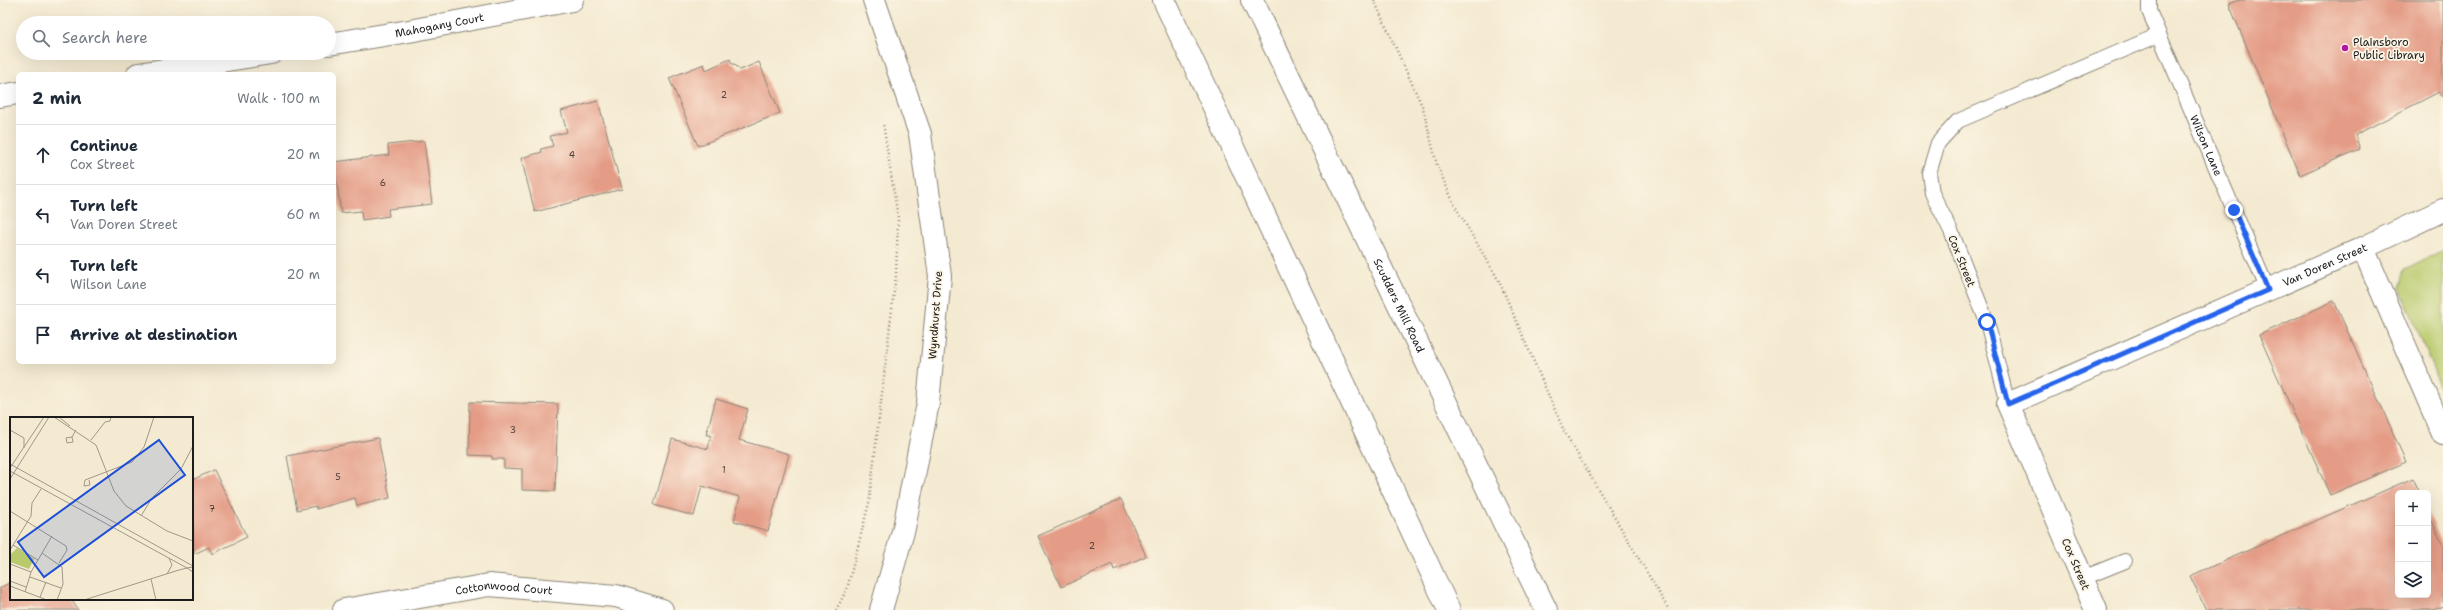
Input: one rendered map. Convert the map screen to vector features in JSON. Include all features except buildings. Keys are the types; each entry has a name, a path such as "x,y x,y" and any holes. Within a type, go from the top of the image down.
{"street":[{"name":"Mahogany Court","path":"336,43 409,31 572,0"},
{"name":"Wyndhurst Drive","path":"874,0 920,134 940,276 928,403 904,528 881,610"},
{"path":"1164,0 1449,610"},
{"name":"Scudders Mill Road","path":"1252,0 1546,610"},
{"path":"151,72 227,60"},
{"path":"0,96 16,93"},
{"name":"Van Doren Street","path":"2008,404 2363,248 2443,210"},
{"path":"2363,248 2443,434"},
{"name":"Cox Street","path":"2008,404 2096,610"},
{"name":"Cottonwood Court","path":"344,610 489,585 616,596 662,610"}],"lane":[{"name":"Wilson Lane","path":"2149,0 2149,11 2268,290"},
{"name":"Cox Street","path":"2008,404 1987,322 1950,231 1932,193 1929,173 1938,143 1958,121 2159,35"},
{"path":"2083,578 2125,561"}],"path":[{"path":"1374,0 1423,108 1437,165 1452,199 1499,281 1564,431 1669,610"},
{"path":"836,610 847,589 869,503 896,275 898,218 882,120"}],"green space":[{"path":"2443,250 2443,394 2400,287 2405,269"}],"place":[{"name":"Plainsboro Public Library","path":"2345,48"}],"route":[{"path":"1987,322 2008,404 2268,290 2234,210"}]}
